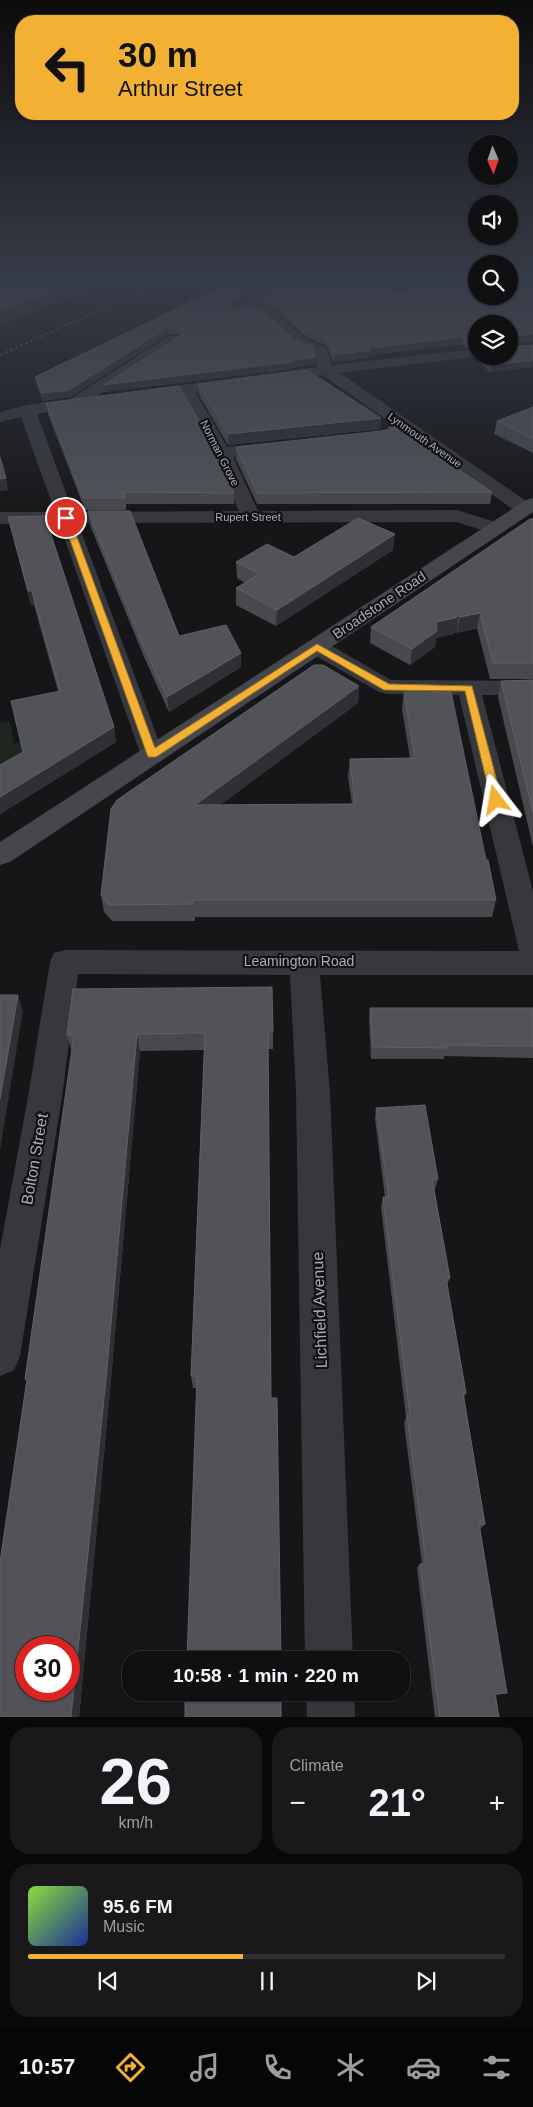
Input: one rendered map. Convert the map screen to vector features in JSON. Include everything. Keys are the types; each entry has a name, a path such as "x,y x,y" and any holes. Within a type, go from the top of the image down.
{"main road":[{"name":"Broadstone Road","path":"0,855 529,507"}],"street":[{"path":"74,404 145,358"},
{"path":"323,358 326,370"},
{"path":"130,397 326,370 431,358"},
{"name":"Lynmouth Avenue","path":"326,370 529,507"},
{"name":"Norman Grove","path":"186,390 222,453 251,517"},
{"path":"0,417 27,410 111,399"},
{"path":"27,410 152,755"},
{"path":"222,453 291,446"},
{"name":"Rupert Street","path":"0,518 457,516 495,528"},
{"path":"317,647 387,688 533,688"},
{"path":"469,688 533,949"},
{"name":"Lichfield Avenue","path":"304,961 313,1092 329,1651"},
{"name":"Leamington Road","path":"65,962 533,962"},
{"name":"Bolton Street","path":"0,1356 65,962"},
{"path":"330,1701 331,1717"}],"shaded area":[{"path":"10,721 14,744 21,742 26,766 0,782 0,723"}],"building":[{"path":"74,358 120,358 69,390 42,393 35,377"},
{"path":"145,358 308,358 289,361 291,362 103,385"},
{"path":"518,358 533,358 533,360 518,362"},
{"path":"307,370 381,418 228,434 198,384"},
{"path":"179,386 211,442 234,493 123,492 125,498 83,498 46,403"},
{"path":"533,407 533,439 497,421"},
{"path":"391,424 492,492 257,493 236,447 381,431 389,429"},
{"path":"0,457 6,478 0,479"},
{"path":"88,511 130,511 179,636 226,625 241,653 167,697 142,643"},
{"path":"45,516 114,727 0,797 0,765 23,752 11,701 60,691 32,591 28,591 8,517"},
{"path":"358,518 395,534 277,610 236,588 260,574 236,562 267,544 294,557"},
{"path":"530,519 533,519 533,663 493,663 480,613 460,617 459,615 455,618 436,622 437,631 412,649 371,627"},
{"path":"314,665 323,665 359,686 195,805 355,804 350,759 415,758 404,692 451,692 496,900 193,900 193,904 109,905 101,895 111,809 117,800"},
{"path":"533,680 533,812 501,681"},
{"path":"272,987 273,1032 268,1032 271,1398 277,1398 281,1651 187,1651 197,1376 191,1376 205,1033 137,1034 106,1379 79,1636 15,1636 15,1701 73,1701 71,1717 0,1717 0,1562 74,1035 67,1035 73,989"},
{"path":"0,995 18,995 0,1099"},
{"path":"370,1008 533,1008 533,1046 446,1045 447,1048 373,1047"},
{"path":"425,1105 438,1179 432,1179 450,1278 446,1278 466,1393 463,1393 485,1524 479,1524 507,1693 495,1694 499,1717 440,1717 420,1564 426,1563 407,1415 410,1415 383,1197 389,1197 376,1108"},
{"path":"185,1701 281,1701 281,1717 185,1717"}],"route":[{"path":"66,518 152,755 317,647 387,688 469,688 496,800"}]}
